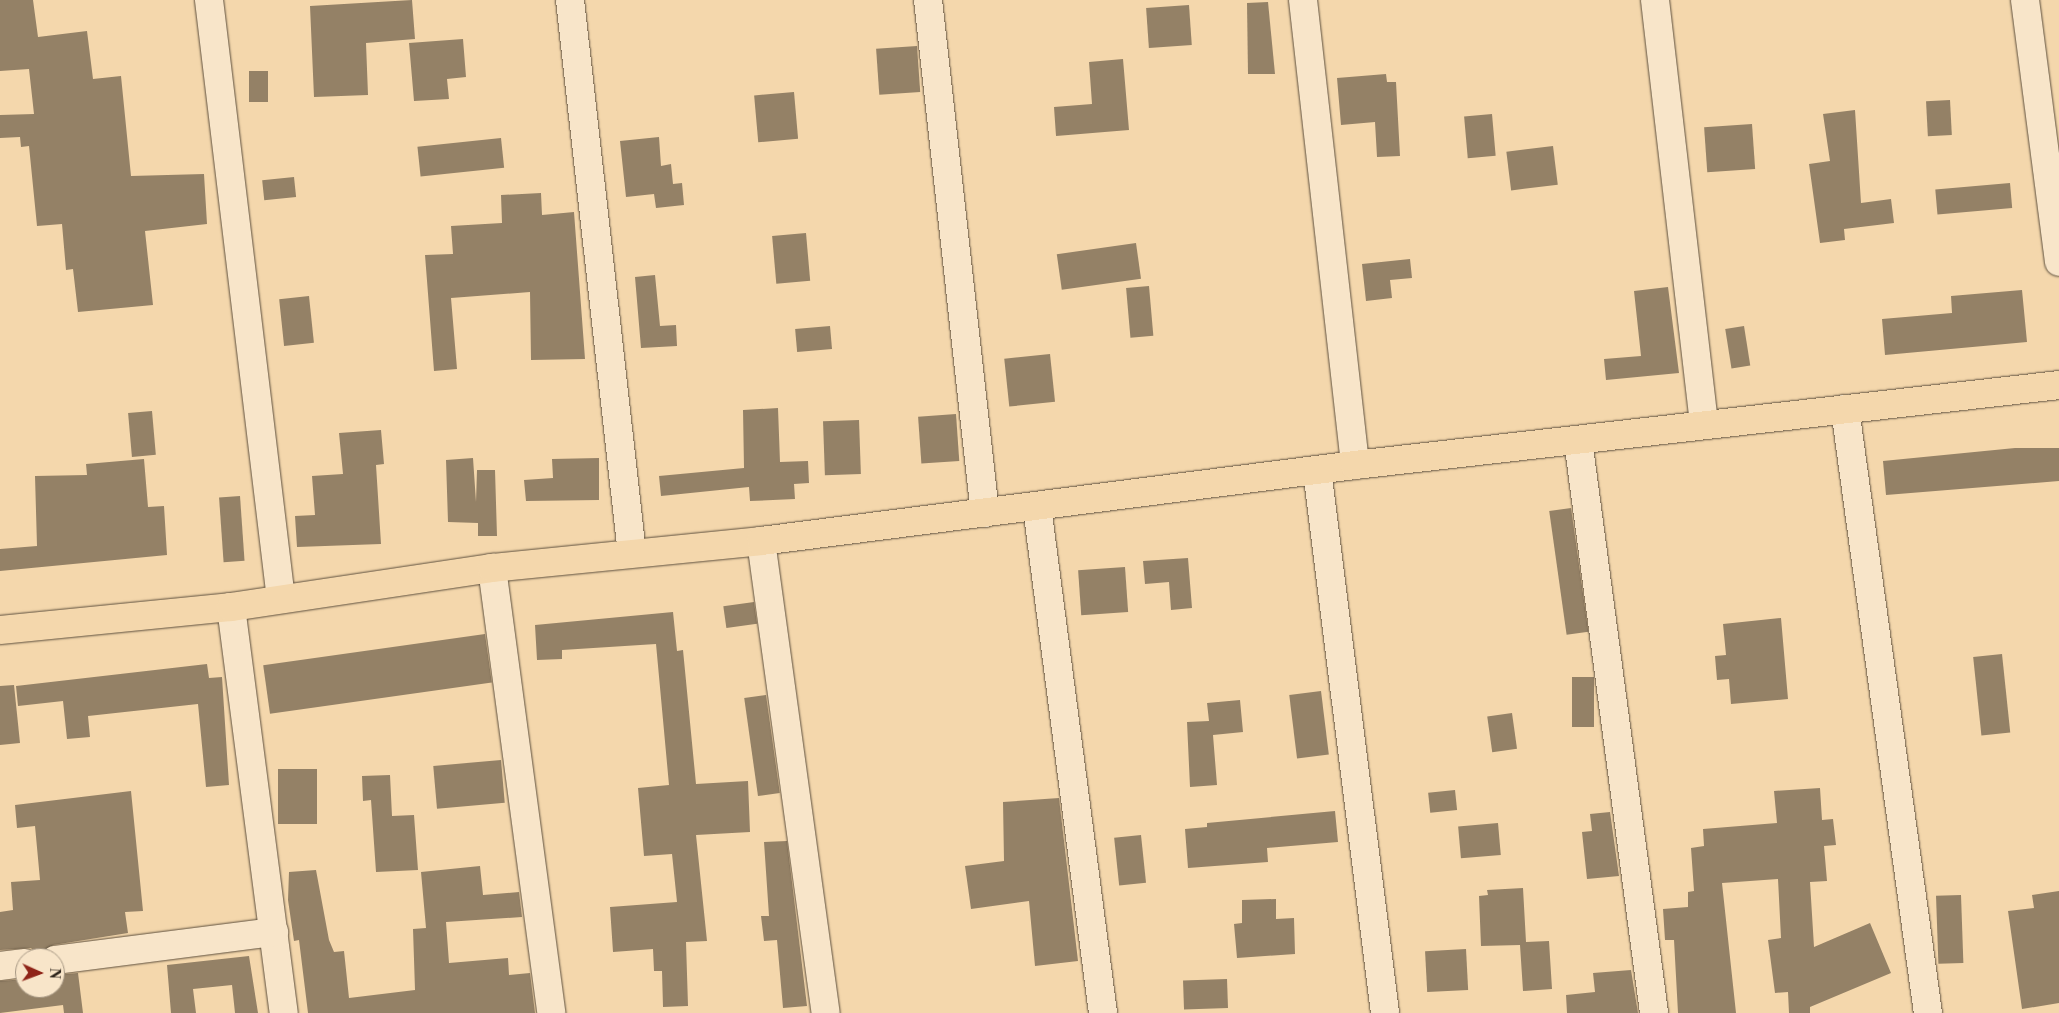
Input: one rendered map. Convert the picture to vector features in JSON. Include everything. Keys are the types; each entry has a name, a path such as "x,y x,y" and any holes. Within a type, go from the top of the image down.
{"main road":[{"path":"0,630 231,607 492,568 761,541 1355,465 1578,440 1704,423 2059,385"}],"street":[{"path":"209,0 280,599"},
{"path":"570,0 632,554"},
{"path":"928,0 985,513"},
{"path":"1303,0 1355,465"},
{"path":"1655,0 1704,423"},
{"path":"2026,0 2059,262"},
{"path":"1845,409 1928,1013"},
{"path":"1578,440 1654,1013"},
{"path":"1317,470 1385,1013"},
{"path":"1037,507 1103,1013"},
{"path":"761,541 826,1013"},
{"path":"492,568 551,1013"},
{"path":"231,607 284,1013"},
{"path":"65,959 274,932"},
{"path":"0,966 15,964"}],"building":[{"path":"0,0 33,0 38,37 87,31 93,79 121,76 131,176 204,174 207,224 145,231 153,305 78,312 73,269 66,270 62,224 37,226 29,146 21,147 20,137 0,138 0,115 34,114 29,69 0,71"},
{"path":"412,0 415,39 366,43 368,95 314,97 310,6"},
{"path":"1268,2 1275,74 1248,74 1247,3"},
{"path":"1189,5 1192,45 1149,48 1146,8"},
{"path":"463,39 466,77 447,79 449,99 414,101 409,43"},
{"path":"917,46 920,92 879,95 876,49"},
{"path":"1123,59 1129,130 1056,136 1054,107 1092,104 1089,62"},
{"path":"249,71 268,71 268,102 249,102"},
{"path":"1386,74 1387,82 1396,82 1400,156 1377,157 1375,122 1341,125 1337,78"},
{"path":"794,92 798,139 758,142 754,95"},
{"path":"1950,100 1952,135 1928,136 1926,101"},
{"path":"1855,110 1861,203 1891,199 1894,223 1844,229 1845,240 1820,243 1809,164 1830,161 1823,114"},
{"path":"1492,114 1496,156 1468,158 1464,116"},
{"path":"1752,124 1755,169 1707,172 1704,127"},
{"path":"659,137 661,166 671,164 673,184 682,183 684,205 656,208 654,194 626,197 620,141"},
{"path":"501,138 504,168 421,177 417,147"},
{"path":"1553,146 1558,185 1511,190 1506,152"},
{"path":"294,177 296,197 264,200 262,180"},
{"path":"2010,183 2012,208 1937,214 1935,190"},
{"path":"541,193 542,215 574,212 585,359 531,360 530,292 451,298 457,369 434,371 425,255 453,254 451,226 502,223 501,195"},
{"path":"806,233 810,281 776,284 772,236"},
{"path":"1136,243 1141,279 1062,290 1057,254"},
{"path":"1410,259 1412,278 1390,280 1392,298 1366,301 1362,264"},
{"path":"655,275 660,326 676,325 677,346 641,348 635,277"},
{"path":"1149,286 1153,336 1130,338 1126,288"},
{"path":"1668,287 1679,373 1606,380 1604,359 1641,356 1634,291"},
{"path":"2022,290 2027,342 1885,355 1882,319 1952,313 1951,296"},
{"path":"309,296 314,343 284,346 279,299"},
{"path":"830,326 832,349 797,352 795,329"},
{"path":"1744,326 1750,366 1731,368 1725,329"},
{"path":"1050,354 1055,402 1009,407 1004,359"},
{"path":"778,408 780,462 808,461 809,483 794,484 795,499 750,501 749,487 661,496 659,476 744,468 743,410"},
{"path":"152,411 156,455 132,457 128,413"},
{"path":"956,414 959,461 921,464 918,417"},
{"path":"859,420 861,474 825,475 823,421"},
{"path":"381,430 384,464 376,465 381,544 297,547 295,516 315,515 312,476 343,474 339,433"},
{"path":"2015,448 2059,448 2059,481 1886,495 1883,461"},
{"path":"473,458 476,502 477,470 495,470 497,536 478,536 478,523 448,522 446,460"},
{"path":"599,458 599,500 526,501 524,480 553,478 552,459"},
{"path":"144,459 148,507 164,506 167,555 0,571 0,549 37,546 35,476 87,475 86,464"},
{"path":"240,496 245,561 224,562 219,497"},
{"path":"1571,508 1588,632 1567,635 1549,511"},
{"path":"1188,558 1192,608 1171,610 1169,582 1145,584 1143,561"},
{"path":"1125,567 1128,612 1081,615 1078,570"},
{"path":"754,602 757,624 726,628 723,606"},
{"path":"673,612 677,651 683,650 696,784 748,781 750,832 696,835 707,941 686,942 688,1006 663,1007 662,971 654,971 653,949 613,952 610,907 677,902 672,854 644,856 638,788 669,785 656,644 562,650 562,659 537,660 535,625"},
{"path":"1781,618 1788,699 1731,704 1729,679 1717,680 1715,656 1726,655 1723,624"},
{"path":"485,634 492,683 270,714 263,665"},
{"path":"2002,654 2010,733 1981,736 1973,657"},
{"path":"207,664 209,678 222,677 229,785 206,787 198,704 88,716 90,737 67,739 63,701 18,706 16,686"},
{"path":"1572,677 1594,677 1594,727 1572,727"},
{"path":"14,685 20,743 0,745 0,686"},
{"path":"1321,691 1329,755 1297,758 1289,695"},
{"path":"766,695 780,793 758,796 744,698"},
{"path":"1240,700 1243,732 1213,735 1217,785 1190,787 1187,722 1209,721 1207,703"},
{"path":"1512,713 1517,749 1492,752 1487,716"},
{"path":"501,760 505,803 437,809 433,766"},
{"path":"278,769 317,769 317,824 278,824"},
{"path":"390,775 392,816 414,815 418,870 376,872 371,800 363,801 362,776"},
{"path":"1820,788 1822,820 1833,819 1836,845 1824,846 1827,881 1810,882 1814,947 1870,923 1891,973 1810,1007 1810,1013 1789,1013 1788,992 1775,993 1768,940 1781,938 1778,879 1722,883 1736,1013 1678,1013 1674,940 1665,940 1663,909 1688,907 1688,892 1694,891 1691,848 1704,846 1703,829 1777,823 1774,791"},
{"path":"1455,790 1457,810 1430,813 1428,793"},
{"path":"131,791 143,911 125,912 128,933 53,945 50,948 0,950 0,912 13,910 11,882 40,880 35,826 17,828 15,805"},
{"path":"1059,798 1078,961 1035,966 1029,901 971,909 965,866 1004,861 1003,802"},
{"path":"1335,811 1338,842 1267,848 1268,862 1188,868 1185,829 1207,827 1207,823"},
{"path":"1610,812 1619,876 1587,879 1582,832 1592,831 1590,814"},
{"path":"1498,823 1501,855 1461,858 1458,826"},
{"path":"1141,835 1146,883 1119,886 1114,838"},
{"path":"787,841 807,1006 783,1008 777,940 764,941 761,916 769,916 764,842"},
{"path":"480,866 483,895 519,892 522,917 446,922 449,963 508,958 509,975 530,973 535,1013 308,1013 299,940 294,941 288,900 289,872 316,870 329,940 334,952 344,951 349,998 415,990 413,929 426,928 421,872"},
{"path":"1523,888 1526,942 1549,941 1552,989 1523,991 1520,945 1481,946 1479,896 1488,895 1487,890"},
{"path":"2059,891 2059,1003 2022,1009 2008,911 2034,908 2032,895"},
{"path":"1961,895 1963,963 1938,964 1936,896"},
{"path":"1276,899 1276,919 1294,918 1295,954 1237,958 1234,924 1242,923 1242,900"},
{"path":"1466,949 1468,990 1427,992 1425,951"},
{"path":"249,956 258,1013 235,1013 232,985 193,989 196,1013 171,1013 167,965"},
{"path":"1631,970 1638,1013 1567,1013 1566,995 1595,992 1593,973"},
{"path":"78,973 83,1013 64,1013 63,1005 0,1013 0,981 15,980 15,998 65,998 65,974"},
{"path":"1227,979 1228,1008 1184,1010 1183,981"}]}
